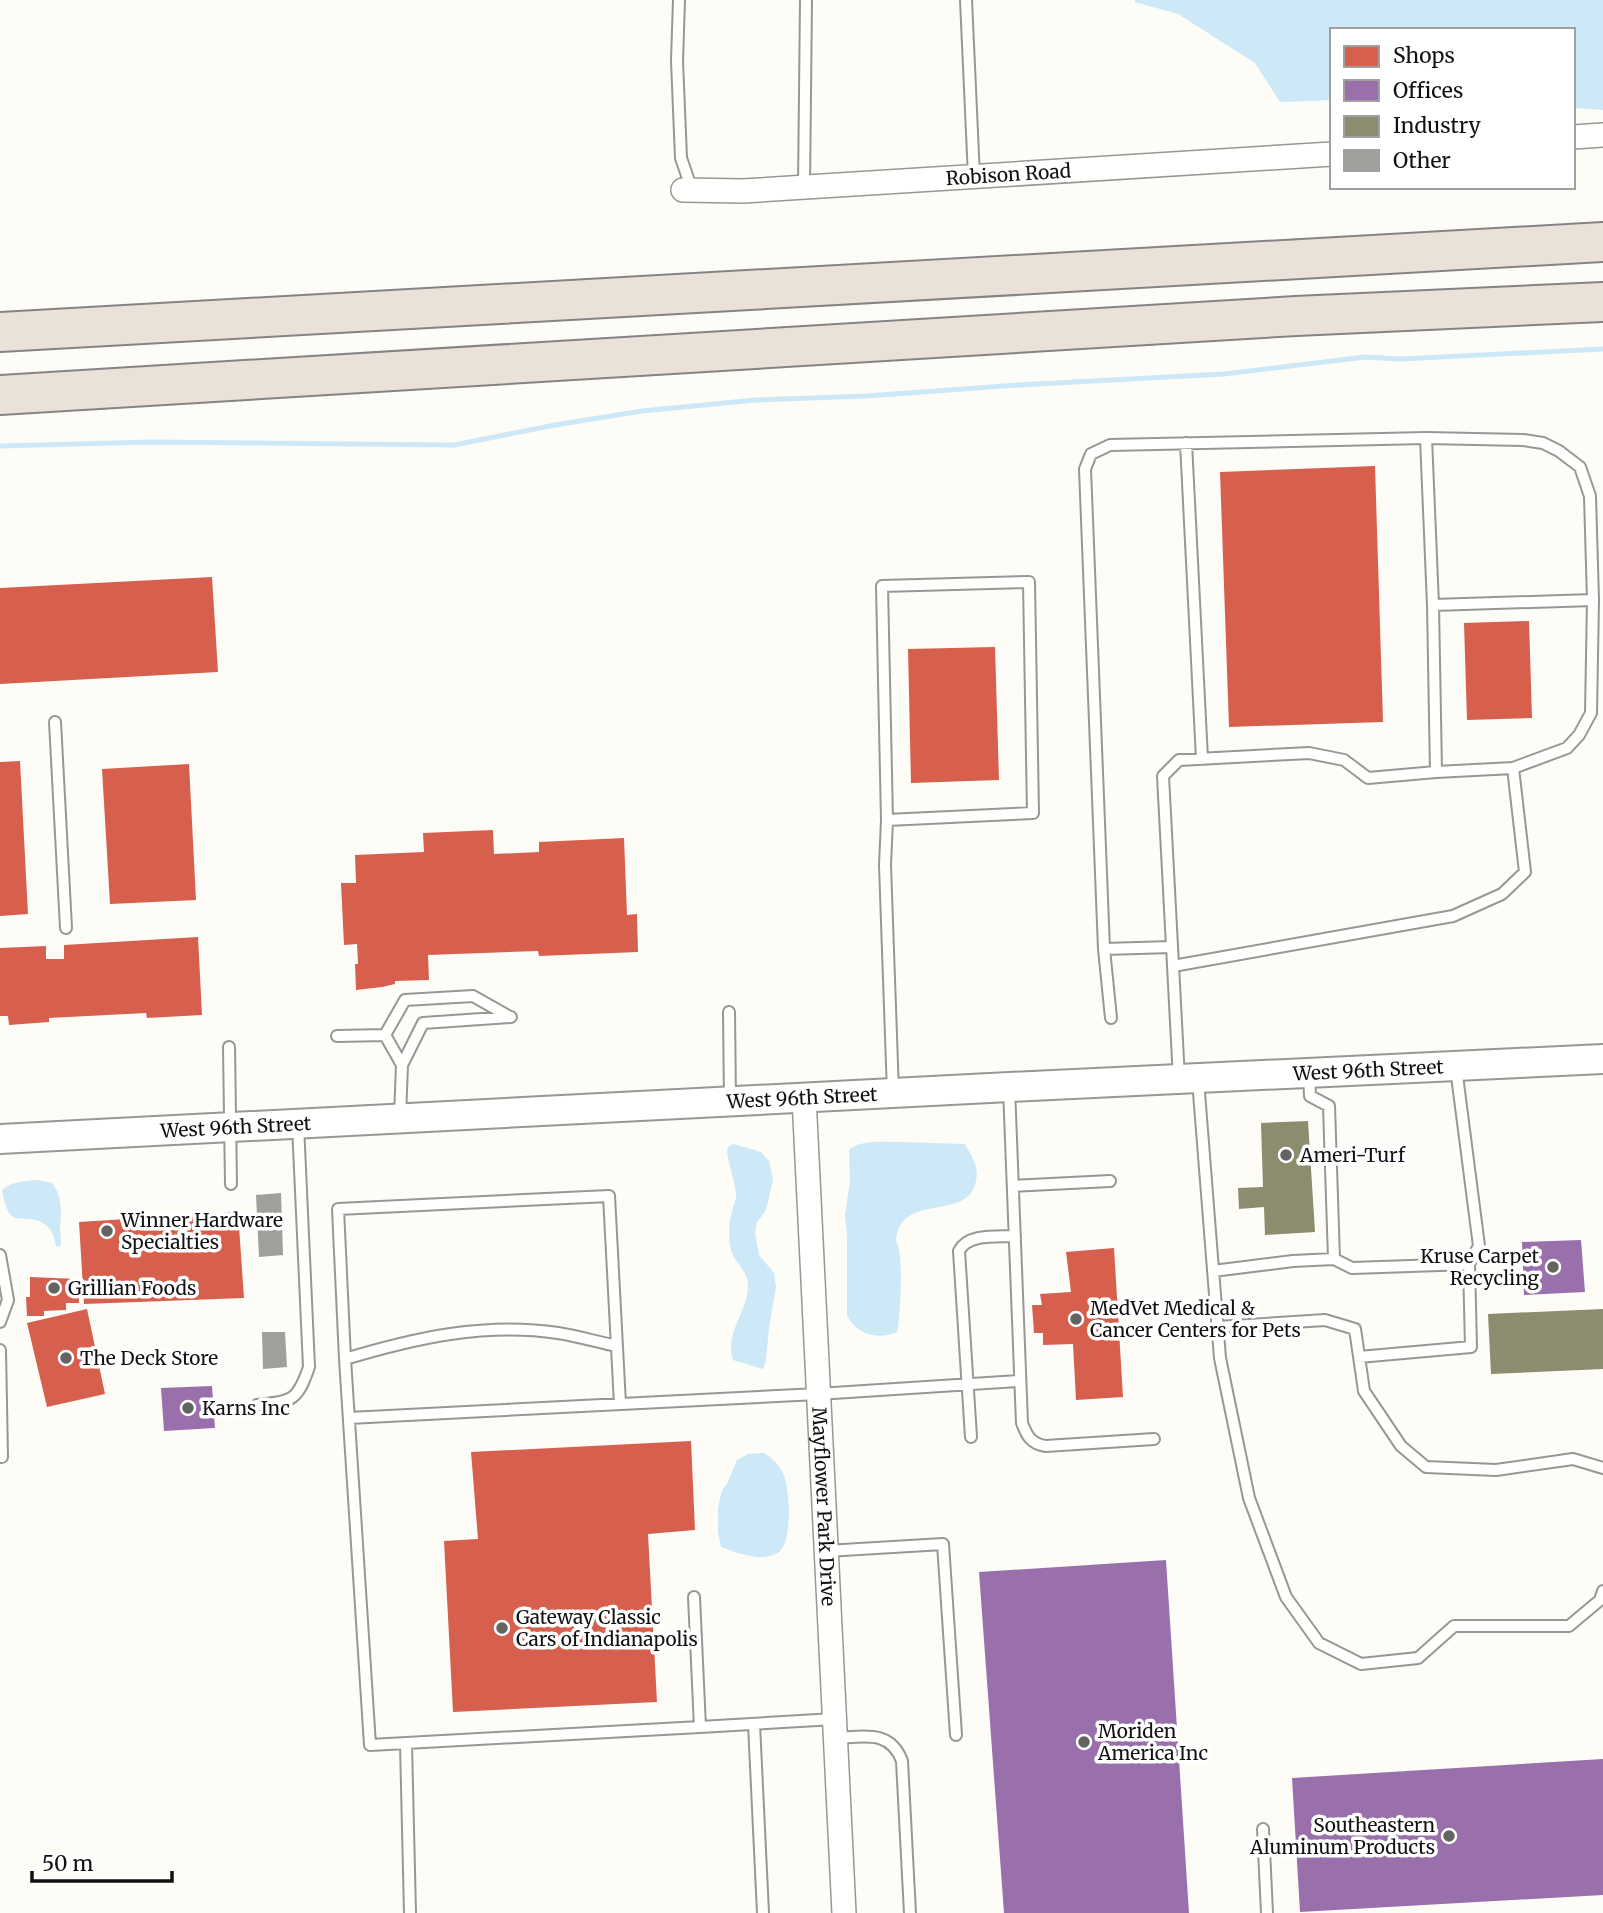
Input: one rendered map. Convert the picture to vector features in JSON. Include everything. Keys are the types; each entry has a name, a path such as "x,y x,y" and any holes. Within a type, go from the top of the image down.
{"highway":[{"path":"0,332 1603,242"},
{"path":"0,395 1282,317 1603,302"},
{"path":"0,310 338,312"},
{"path":"0,406 198,384"}],"street":[{"path":"1575,137 1603,135"},
{"name":"Robison Road","path":"688,190 743,191 1330,154"},
{"name":"West 96th Street","path":"0,1139 1603,1059"},
{"name":"Mayflower Park Drive","path":"804,1097 844,1913"}],"lane":[{"path":"679,0 677,61 681,158 688,190"},
{"path":"966,0 974,177"},
{"path":"804,187 807,1"},
{"path":"1426,438 1436,772"},
{"path":"1111,1018 1104,949 1085,470 1091,454 1110,445 1426,438 1523,440 1543,443 1580,467 1590,496 1593,600 1591,713 1580,734 1567,748 1513,768 1368,778 1344,760 1309,753 1178,760 1163,776 1173,966 1213,1271 1220,1359 1249,1498 1286,1597 1320,1643 1361,1664 1418,1658 1454,1626 1569,1626 1600,1600 1603,1591"},
{"path":"1186,443 1202,759"},
{"path":"887,820 1033,813 1029,582 882,586 887,820 885,865 893,1093"},
{"path":"1433,605 1593,600"},
{"path":"55,722 66,928"},
{"path":"1173,966 1453,916 1502,894 1525,872 1513,768"},
{"path":"1104,949 1172,947"},
{"path":"385,1035 405,1000 474,996 511,1017 423,1023 402,1065 400,1117"},
{"path":"729,1012 730,1101"},
{"path":"337,1036 385,1035"},
{"path":"385,1035 402,1065"},
{"path":"229,1047 231,1184"},
{"path":"1359,1357 1471,1347 1469,1264 1479,1246 1456,1065"},
{"path":"1309,1072 1310,1096 1329,1106 1334,1259"},
{"path":"1009,1087 1021,1423 1027,1437 1038,1445 1046,1446 1154,1439"},
{"path":"257,1405 291,1400 302,1388 309,1367 298,1123"},
{"path":"1013,1186 1110,1181"},
{"path":"620,1404 609,1196 338,1209 370,1745 754,1724 834,1728 883,1739 894,1744 902,1761 910,1913"},
{"path":"971,1437 960,1251 963,1244 970,1240 1015,1236"},
{"path":"0,1255 8,1300 0,1322"},
{"path":"1213,1271 1334,1259 1352,1268 1469,1264"},
{"path":"1217,1327 1325,1320 1355,1329 1364,1391 1401,1446 1426,1467 1496,1471 1573,1459 1603,1468"},
{"path":"345,1359 400,1343 451,1333 503,1329 557,1333 617,1346"},
{"path":"0,1350 0,1457"},
{"path":"349,1418 1019,1381"},
{"path":"826,1550 943,1544 956,1735"},
{"path":"694,1597 700,1727"},
{"path":"754,1724 763,1913"},
{"path":"406,1744 410,1913"},
{"path":"1263,1829 1267,1913"}],"water":[{"path":"1603,0 1603,110 1575,108 1575,28 1330,28 1330,100 1280,102 1255,63 1178,14 1135,2"},
{"path":"881,1142 965,1144 977,1173 969,1196 946,1206 920,1211 908,1217 900,1226 896,1241 901,1269 897,1332 882,1336 862,1331 847,1315 845,1215 850,1181 849,1150 860,1144"},
{"path":"734,1144 761,1152 769,1161 773,1179 765,1212 757,1222 755,1233 759,1255 774,1273 776,1287 763,1369 733,1360 731,1351 731,1342 748,1288 746,1276 734,1257 729,1241 736,1193 727,1151 729,1146"},
{"path":"38,1180 52,1183 58,1194 61,1245 58,1247 46,1225 37,1220 13,1217 6,1205 2,1190 15,1183"},
{"path":"764,1453 783,1473 789,1502 788,1526 787,1537 779,1552 758,1557 721,1547 718,1508 722,1490 737,1460 748,1454"}],"building: Shops":[{"path":"1375,466 1383,722 1229,727 1220,472"},
{"path":"212,577 218,672 0,684 0,588"},
{"path":"1529,621 1532,718 1467,720 1464,623"},
{"path":"995,647 999,780 911,783 908,649"},
{"path":"20,761 28,914 0,916 0,762"},
{"path":"189,764 196,900 110,904 102,769"},
{"path":"493,830 494,854 539,852 539,842 624,838 627,915 637,914 638,952 539,956 538,951 428,955 429,980 395,981 395,984 382,987 356,990 357,944 344,945 341,883 356,883 355,855 424,852 423,833"},
{"path":"198,937 202,1015 147,1018 146,1013 49,1018 49,1022 9,1025 8,1016 0,1016 0,948 46,946 46,959 64,959 64,945"},
{"path":"238,1212 244,1298 84,1304 79,1222"},
{"name":"MedVet Medical & Cancer Centers for Pets","path":"1114,1248 1123,1397 1076,1400 1073,1344 1043,1345 1043,1333 1034,1333 1032,1305 1042,1305 1040,1294 1071,1292 1066,1252"},
{"name":"Grillian Foods","path":"30,1277 78,1279 79,1303 66,1303 66,1310 44,1311 44,1316 27,1316 26,1297 30,1297"},
{"name":"The Deck Store","path":"87,1309 105,1394 47,1407 27,1323"},
{"path":"691,1441 695,1530 648,1534 657,1702 453,1712 444,1541 478,1539 471,1452"}],"building: Offices":[{"name":"Kruse Carpet Recycling","path":"1581,1240 1585,1292 1524,1295 1522,1242"},
{"name":"Karns Inc","path":"212,1386 215,1428 164,1431 161,1388"},
{"name":"Moriden America Inc","path":"1166,1560 1189,1913 1004,1913 979,1572"},
{"name":"Southeastern Aluminum Products","path":"1603,1759 1603,1895 1300,1912 1292,1778"}],"building: Industry":[{"name":"Ameri-Turf","path":"1308,1121 1315,1232 1265,1235 1264,1207 1239,1209 1238,1188 1263,1187 1261,1123"},
{"path":"1603,1309 1603,1369 1491,1374 1488,1314"}],"building: Other":[{"path":"281,1193 283,1255 259,1257 256,1195"},
{"path":"262,1332 285,1332 287,1367 263,1369"}],"waterway":[{"path":"0,446 151,442 454,445 642,411 756,400 866,396 1224,374 1365,357 1400,359 1603,349"}],"place":[{"name":"Ameri-Turf","path":"1286,1155"},
{"name":"Winner Hardware Specialties","path":"107,1231"},
{"name":"Kruse Carpet Recycling","path":"1553,1267"},
{"name":"Grillian Foods","path":"54,1288"},
{"name":"MedVet Medical & Cancer Centers for Pets","path":"1076,1319"},
{"name":"The Deck Store","path":"66,1358"},
{"name":"Karns Inc","path":"188,1408"},
{"name":"Gateway Classic Cars of Indianapolis","path":"502,1628"},
{"name":"Moriden America Inc","path":"1084,1742"},
{"name":"Southeastern Aluminum Products","path":"1449,1836"}]}
